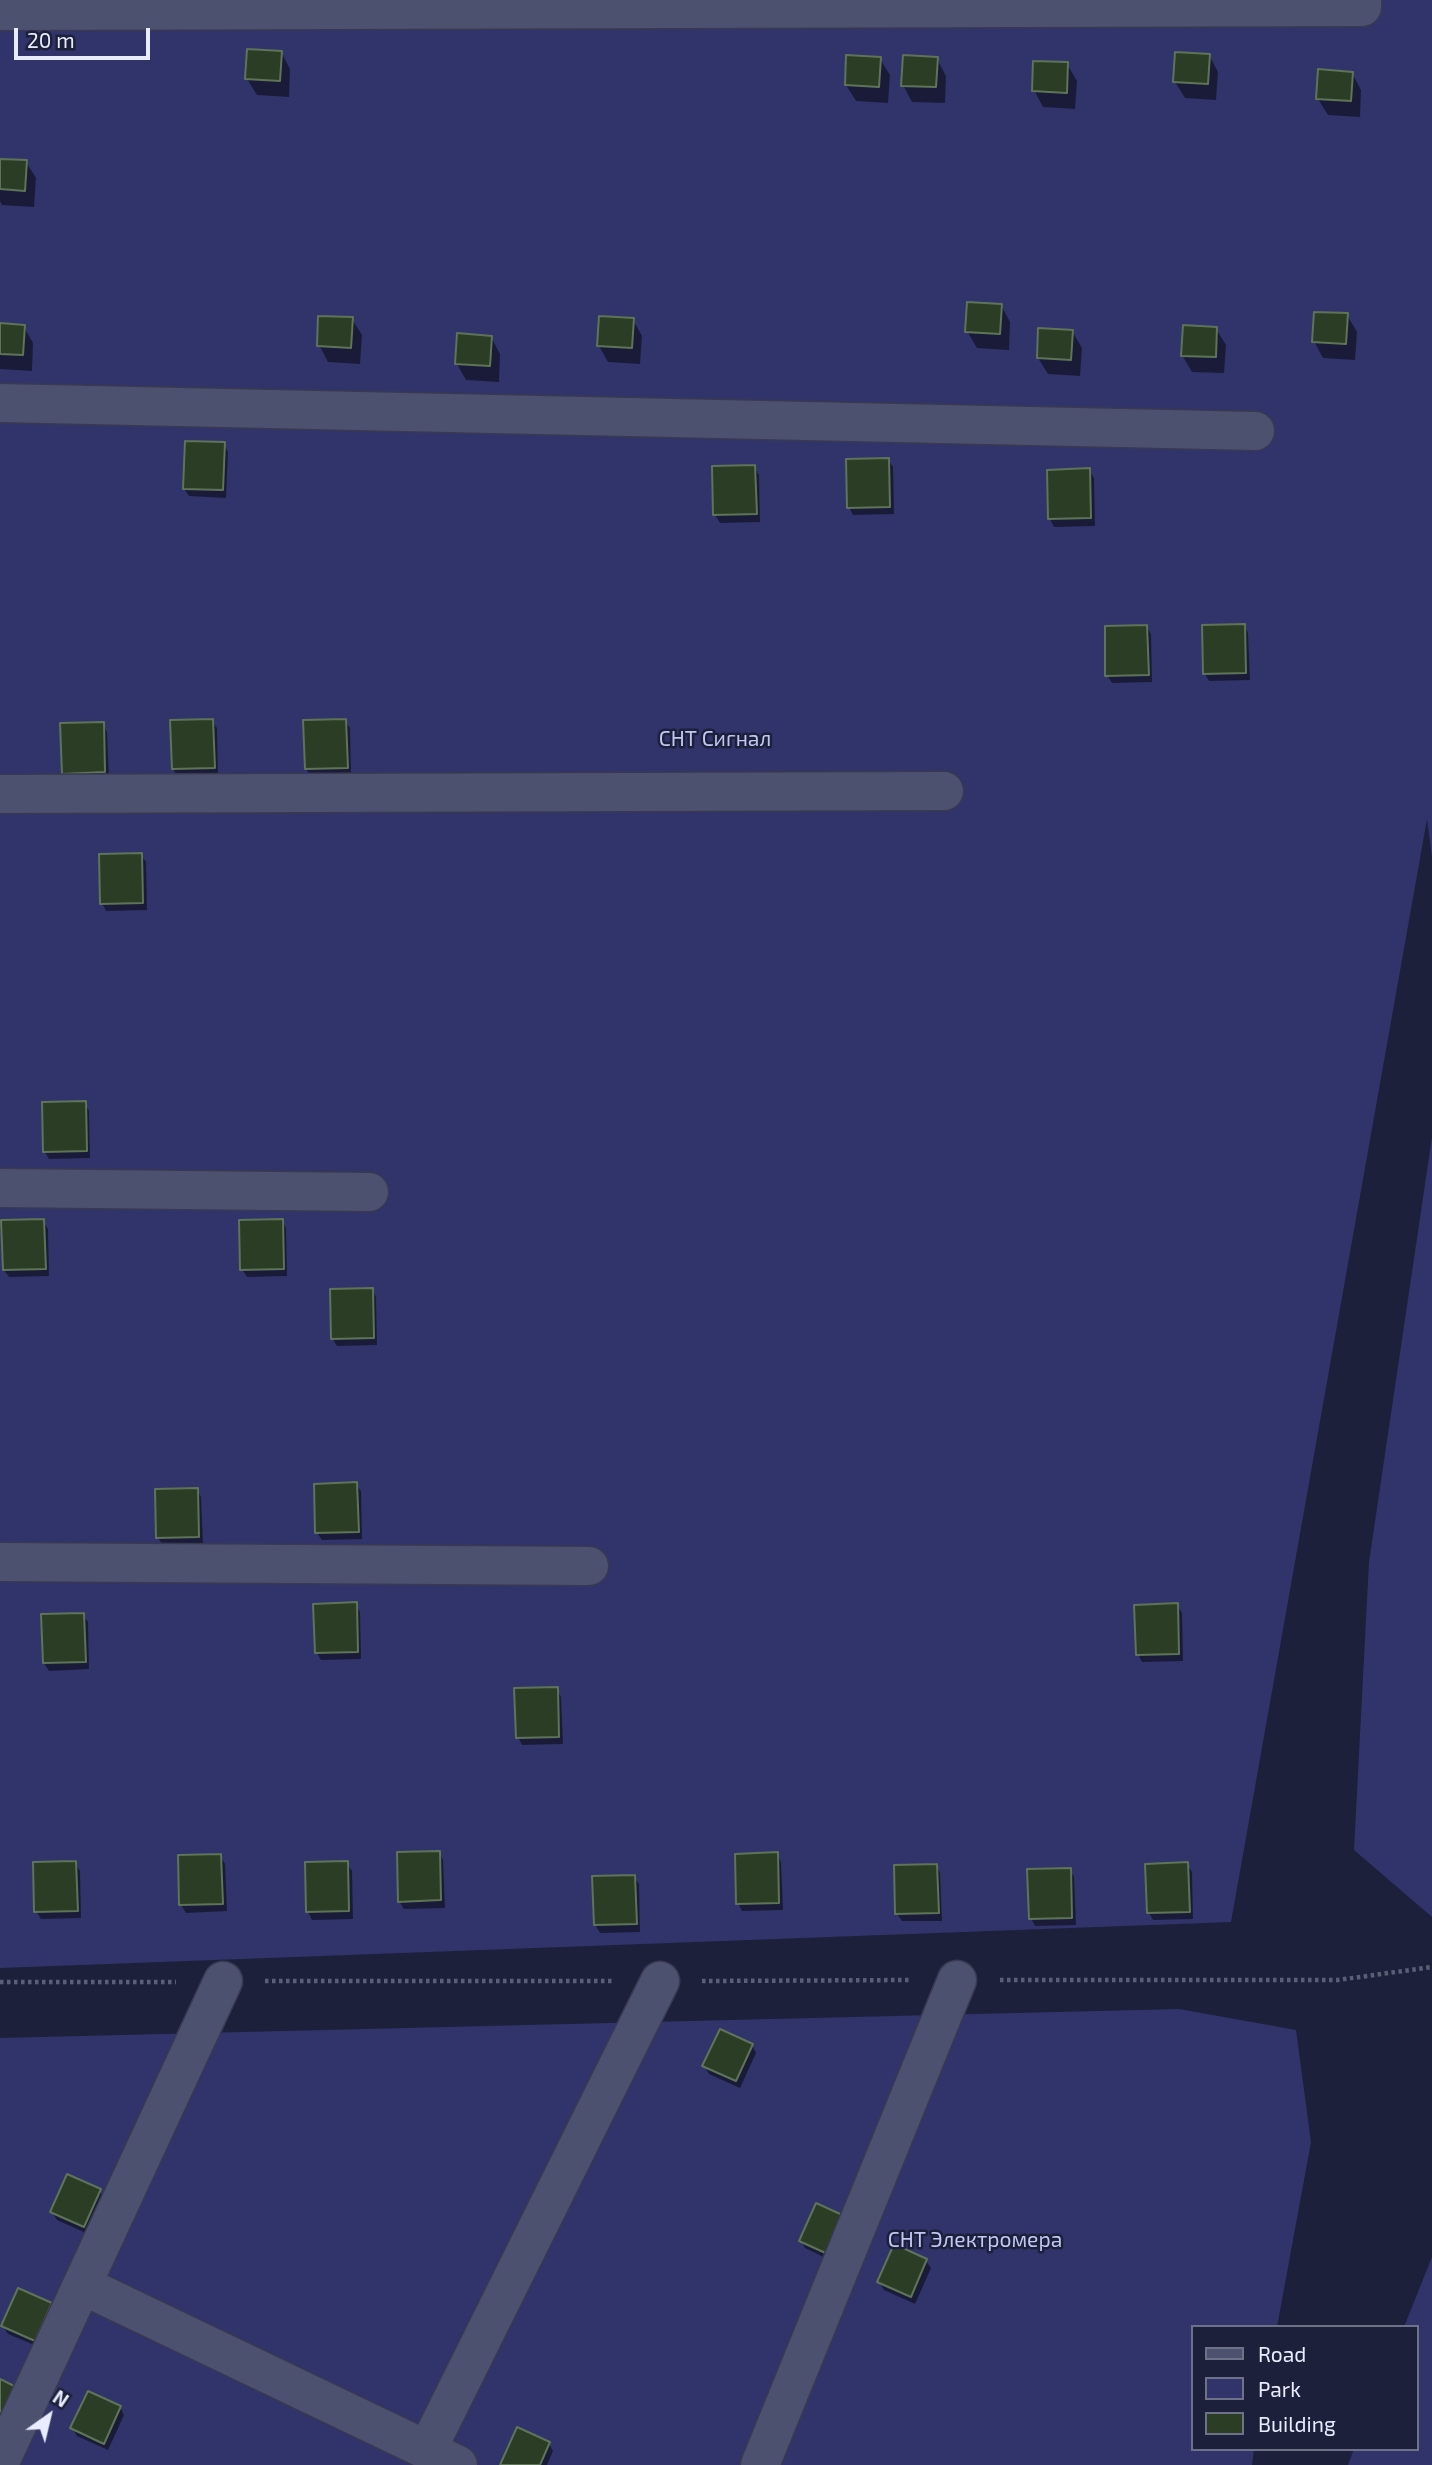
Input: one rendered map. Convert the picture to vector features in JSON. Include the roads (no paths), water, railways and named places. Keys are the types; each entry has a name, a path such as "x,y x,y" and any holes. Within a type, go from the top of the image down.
{"lane":[{"path":"0,11 1362,7 1362,0"},
{"path":"0,403 1255,431"},
{"path":"0,794 944,792"},
{"path":"0,1188 369,1192"},
{"path":"0,1562 589,1566"},
{"path":"760,2465 957,1980"},
{"path":"82,2285 442,2458 660,1981"},
{"path":"0,2462 223,1982"}],"park label":[{"name":"СНТ Сигнал","path":"715,739"},
{"name":"СНТ Электромера","path":"975,2240"}]}
